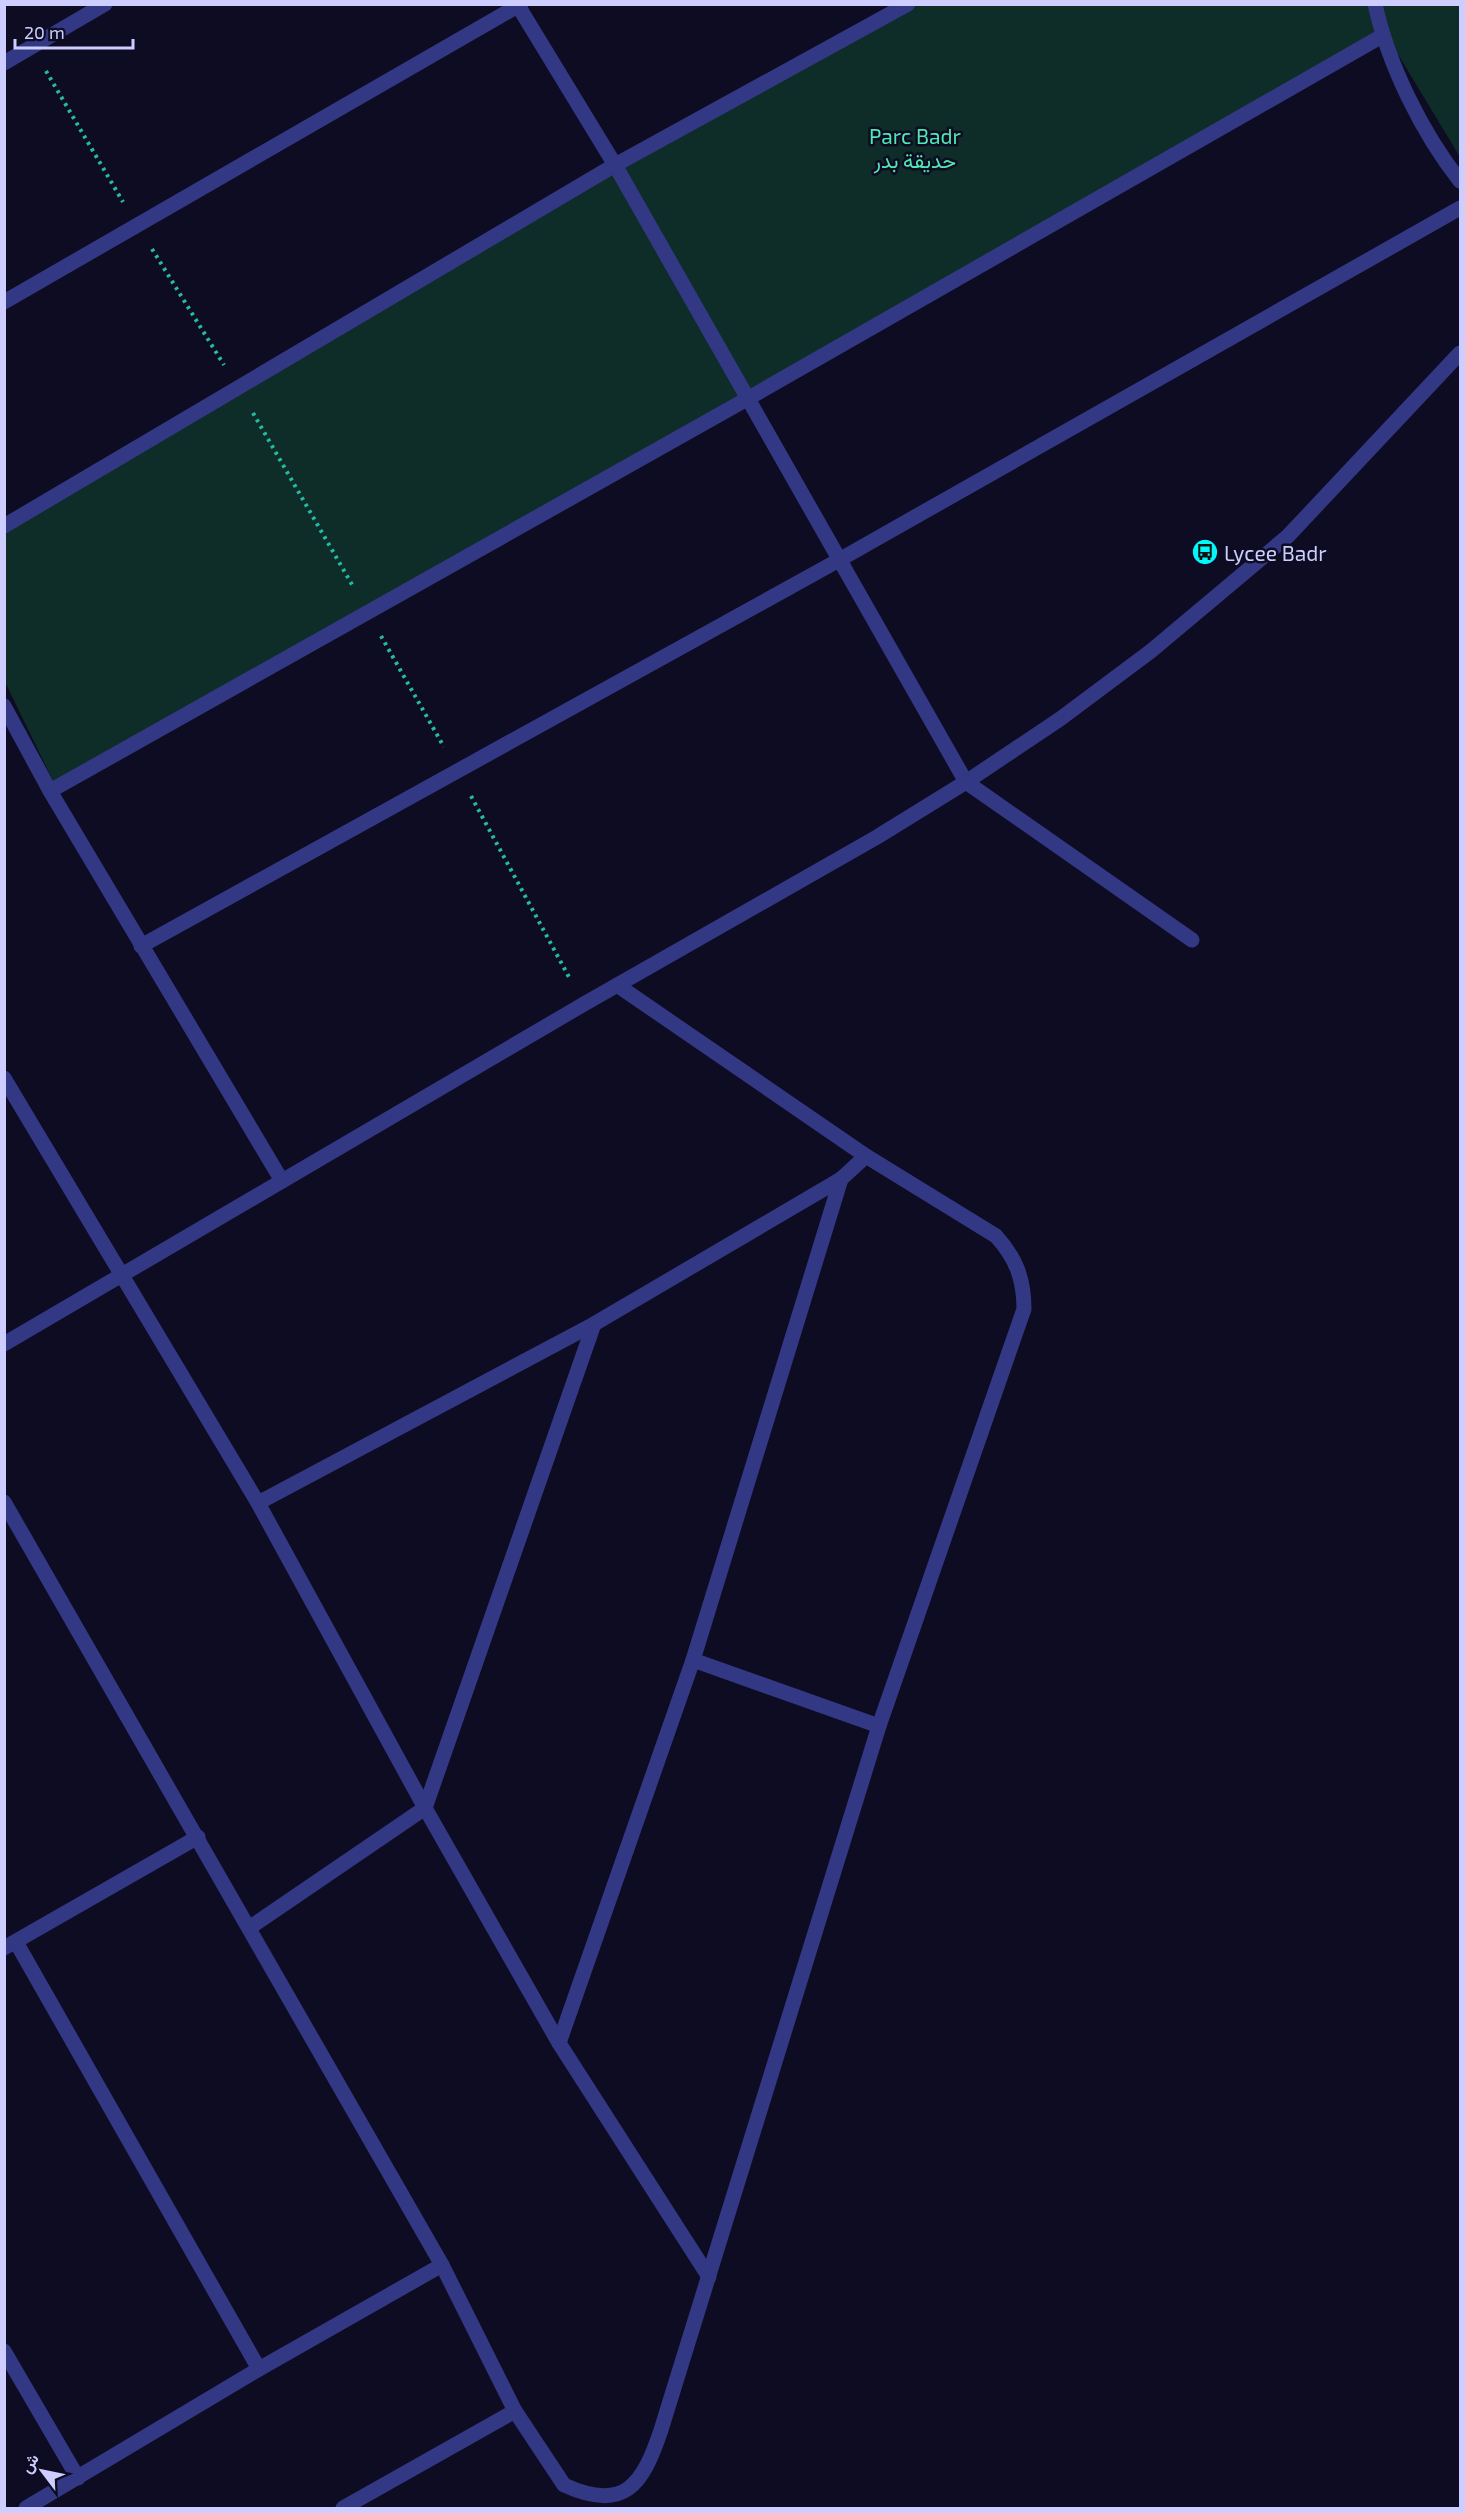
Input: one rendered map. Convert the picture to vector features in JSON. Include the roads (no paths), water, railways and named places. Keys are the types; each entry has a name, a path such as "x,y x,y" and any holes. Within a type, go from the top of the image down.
{"street":[{"path":"4,63 105,4"},
{"path":"4,526 615,165 908,4"},
{"path":"1375,4 1382,36 1415,109 1461,181"},
{"path":"4,302 519,5 615,165 966,782 1192,940"},
{"path":"50,791 747,399 1382,36"},
{"path":"141,946 839,560 1461,208"},
{"path":"4,1344 584,1004 877,837 966,782 1069,712 1151,651 1288,536 1461,353"},
{"path":"4,706 50,791 282,1181"},
{"path":"4,1502 442,2265 515,2411 564,2485 589,2498 611,2501 623,2497 651,2461 879,1726 1024,1309 1024,1288 1019,1270 1009,1251 996,1236 866,1156 617,985"},
{"path":"4,1078 258,1503 425,1808 559,2043 709,2277"},
{"path":"258,1503 594,1324 842,1179 866,1156"},
{"path":"559,2043 693,1660 842,1179"},
{"path":"249,1928 425,1808 594,1324"},
{"path":"693,1660 879,1726"},
{"path":"198,1838 10,1945 259,2369"},
{"path":"36,2506 78,2478 259,2369 442,2265"},
{"path":"4,2351 78,2478"},
{"path":"343,2508 515,2411"}],"place":[{"name":"Lycee Badr","path":"1205,552"}],"park label":[{"name":"Parc Badr حديقة بدر","path":"915,147"}]}
